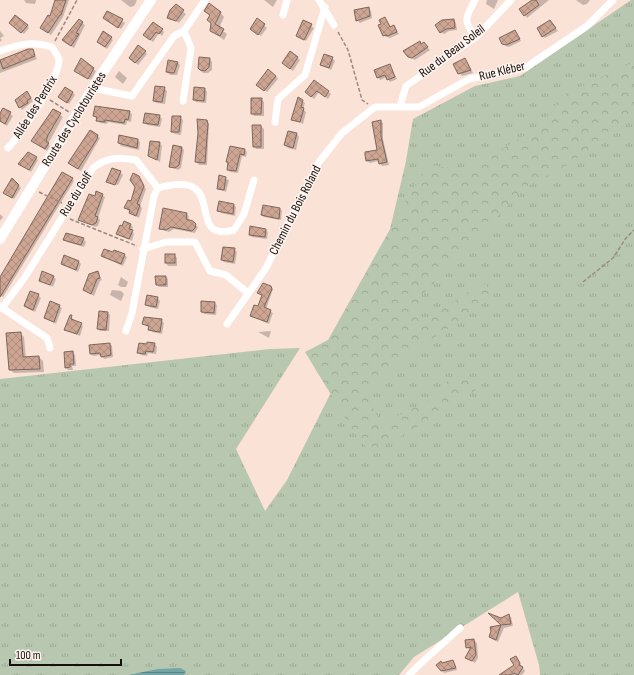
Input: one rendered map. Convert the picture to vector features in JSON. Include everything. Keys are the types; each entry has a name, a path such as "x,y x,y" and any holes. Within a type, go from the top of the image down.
{"street":[{"name":"Route des Cyclotouristes","path":"0,239 94,86 151,0"},
{"path":"94,86 97,89 132,96 174,36 184,31 205,0"},
{"path":"283,15 287,0"},
{"path":"319,0 325,7 334,25"},
{"path":"475,0 467,15 466,22 476,36"},
{"name":"Rue du Beau Soleil","path":"400,106 406,86 476,36 511,0"},
{"name":"Rue Kléber","path":"375,107 419,107 469,80 525,68 587,26 613,0"},
{"path":"275,122 278,99 305,75 325,7"},
{"path":"183,101 191,48 184,31"},
{"path":"0,51 22,43 38,43 52,47"},
{"name":"Allée des Perdrix","path":"8,148 17,138 52,84 58,70 59,58 52,47"},
{"name":"Chemin du Bois Roland","path":"228,324 266,268 319,162 342,133 375,107"},
{"name":"Rue du Golf","path":"1,307 25,277 93,168 101,162 110,159 136,160 158,188"},
{"path":"126,330 132,313 154,196 158,188 184,183 198,191 202,198 207,222 212,230 219,233 234,230 244,214 254,180"},
{"path":"143,249 166,242 195,242 210,271 226,275 248,293"},
{"path":"1,307 47,338 50,348"},
{"path":"411,674 460,628"}],"path":[{"path":"52,47 77,0"},
{"path":"334,25 348,50 362,100 375,107"},
{"path":"43,96 72,114"},
{"path":"32,188 69,207"},
{"path":"63,216 143,249"},
{"path":"583,282 613,258 626,238 634,230"}],"green space":[{"path":"631,0 634,0 634,675 540,675 539,665 518,592 414,657 399,675 184,675 186,671 142,672 127,675 0,675 0,379 270,349 300,348 236,449 265,511 287,480 370,315 406,161 413,119 475,86 520,76"},
{"path":"634,62 634,116 569,164 526,187 421,296 419,325 483,282 492,291 463,319 402,358 368,392 374,411 382,423 435,398 450,378 469,381 476,390 395,440 369,451 350,426 305,352 328,340 412,190 430,165 465,170 540,127 561,96"}],"water":[{"path":"180,668 186,671 184,675 127,675 158,669"}],"building":[{"path":"55,0 66,0 61,15 48,33 40,28 48,15 50,16"},
{"path":"532,0 536,0 539,5 524,16 519,9"},
{"path":"209,3 221,12 215,24 224,29 220,36 210,31 211,23 207,20 210,15 204,11"},
{"path":"176,4 184,10 176,21 167,18 170,10"},
{"path":"369,7 370,16 356,21 354,10"},
{"path":"107,11 123,19 118,28 103,18"},
{"path":"15,15 28,25 21,33 9,23"},
{"path":"385,17 390,27 394,25 397,32 383,36 378,25 381,24 379,20"},
{"path":"257,18 265,24 258,35 250,29"},
{"path":"79,19 83,22 76,33 79,34 71,46 62,40"},
{"path":"454,19 455,28 446,29 440,33 435,25 442,20"},
{"path":"303,20 312,24 304,40 296,36"},
{"path":"550,20 556,28 542,37 537,28"},
{"path":"153,22 163,29 159,34 156,32 150,40 143,35"},
{"path":"515,30 520,39 506,45 502,44 499,38"},
{"path":"103,31 112,37 105,47 97,42"},
{"path":"420,41 421,44 424,42 428,47 412,58 408,57 403,51"},
{"path":"138,45 146,51 135,63 129,58"},
{"path":"28,49 33,49 35,56 3,69 0,60"},
{"path":"290,51 298,57 290,69 282,63"},
{"path":"324,54 333,57 329,68 320,65"},
{"path":"199,57 210,58 209,67 205,71 198,68"},
{"path":"81,58 94,68 88,79 74,71"},
{"path":"465,58 471,70 458,74 453,64"},
{"path":"168,60 178,62 174,73 166,72"},
{"path":"390,64 395,77 387,80 385,75 377,78 374,70"},
{"path":"268,69 276,76 264,91 256,85"},
{"path":"314,80 329,91 325,97 317,91 311,97 305,92"},
{"path":"155,86 165,87 162,102 153,101"},
{"path":"65,87 73,92 67,103 58,97"},
{"path":"194,87 205,88 204,101 193,100"},
{"path":"27,91 31,98 27,101 28,103 19,108 15,100"},
{"path":"298,97 303,100 301,107 304,108 300,122 291,120"},
{"path":"251,98 262,98 261,114 251,114"},
{"path":"95,106 130,111 128,120 125,119 124,123 105,120 105,122 96,121 97,117 93,116"},
{"path":"3,108 11,112 5,124 0,121 0,113"},
{"path":"53,109 61,113 48,135 46,141 49,143 45,149 31,141"},
{"path":"145,113 160,115 158,125 143,123"},
{"path":"172,116 181,116 179,132 171,132"},
{"path":"197,119 207,120 208,124 205,163 195,162 198,133"},
{"path":"381,120 381,136 387,162 379,164 378,159 366,161 365,152 377,150 372,122"},
{"path":"252,125 261,125 261,147 253,147"},
{"path":"90,130 98,135 97,139 78,169 68,163"},
{"path":"288,131 297,133 293,148 284,145"},
{"path":"119,135 138,139 137,148 118,143"},
{"path":"150,141 160,142 157,160 148,156"},
{"path":"173,145 182,147 179,165 175,168 169,167"},
{"path":"230,146 245,149 244,155 240,154 236,171 227,170 228,162 226,162"},
{"path":"28,152 37,157 29,170 18,164"},
{"path":"112,168 121,171 115,185 106,182"},
{"path":"62,172 73,178 0,297 0,277"},
{"path":"133,173 139,176 144,186 137,204 140,205 136,216 129,213 130,210 124,208 128,200 131,201 135,187 130,180"},
{"path":"219,175 226,177 224,190 217,189"},
{"path":"12,178 19,185 12,198 3,193"},
{"path":"96,191 103,194 95,216 98,217 96,223 92,225 78,220 89,194 95,196"},
{"path":"219,201 234,204 233,214 217,211"},
{"path":"263,205 280,208 279,219 261,215"},
{"path":"163,208 187,213 186,219 193,221 196,224 195,228 192,231 171,227 166,230 159,229"},
{"path":"124,221 131,224 129,229 133,230 129,239 116,234 120,225 122,226"},
{"path":"250,226 266,229 265,237 249,235"},
{"path":"66,233 84,238 81,245 63,240"},
{"path":"223,247 235,248 233,262 221,260"},
{"path":"104,249 113,252 114,250 125,254 121,264 101,256"},
{"path":"165,254 175,254 175,263 165,263"},
{"path":"64,255 79,261 76,270 61,264"},
{"path":"42,271 54,276 50,285 39,281"},
{"path":"98,271 100,278 97,279 91,294 83,290 89,274"},
{"path":"155,276 166,276 166,285 156,285"},
{"path":"263,283 271,286 272,289 264,307 271,310 267,322 250,316 254,305 258,306 262,295 257,293"},
{"path":"30,291 39,294 33,310 24,306"},
{"path":"147,295 158,297 156,307 145,305"},
{"path":"50,301 60,305 54,322 44,318"},
{"path":"201,301 215,302 214,313 201,312"},
{"path":"99,311 108,312 106,330 97,329"},
{"path":"70,315 72,315 71,319 82,323 77,334 64,330"},
{"path":"144,317 162,319 160,332 148,330 149,326 142,324"},
{"path":"21,332 23,357 39,356 40,369 9,370 6,333"},
{"path":"147,342 155,343 153,352 146,351 145,354 137,353 139,343 147,344"},
{"path":"110,343 111,355 101,357 100,353 90,354 89,345"},
{"path":"73,351 74,364 70,364 70,367 65,368 64,352"},
{"path":"488,613 501,618 509,614 511,624 501,625"},
{"path":"501,625 496,640 489,637 491,631 490,627"},
{"path":"474,639 476,655 472,661 465,658 471,647 466,648 465,640"},
{"path":"516,656 520,663 519,665 523,667 518,675 514,673 511,675 499,675 514,665 510,659"},
{"path":"453,660 456,668 441,671 436,665 441,661 442,663"}]}
